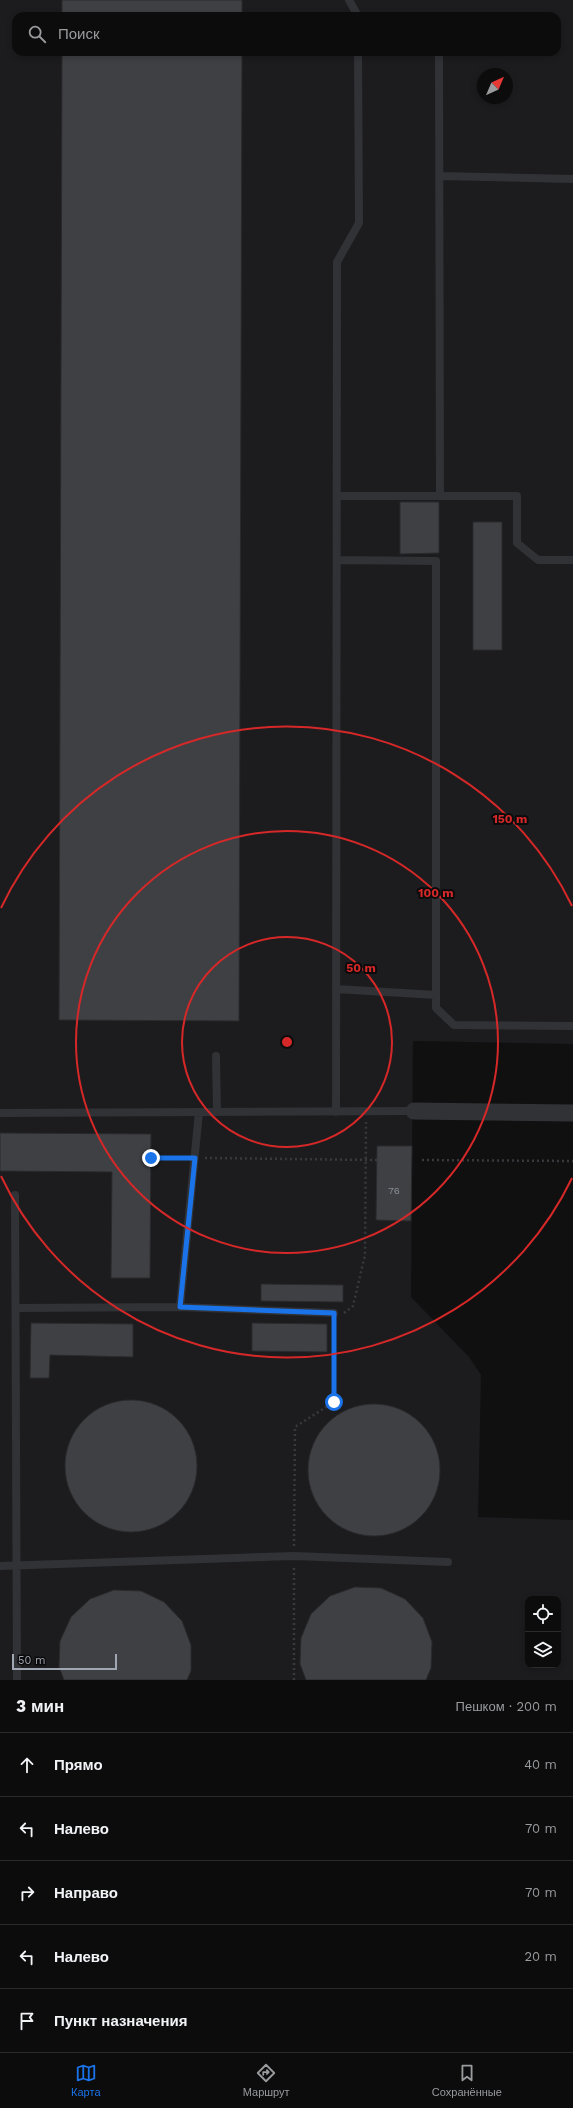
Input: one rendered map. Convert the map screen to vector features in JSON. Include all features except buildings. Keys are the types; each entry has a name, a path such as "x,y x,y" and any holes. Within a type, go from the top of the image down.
{"street":[{"path":"414,1111 573,1113"}],"lane":[{"path":"349,0 356,12"},
{"path":"336,1112 337,262 359,223 358,56"},
{"path":"439,56 440,496"},
{"path":"439,176 573,180"},
{"path":"337,496 517,496 518,543 538,560 573,560"},
{"path":"337,560 436,561 436,1008 454,1025 573,1026"},
{"path":"336,989 436,995"},
{"path":"216,1056 217,1112"},
{"path":"0,1113 414,1111"},
{"path":"180,1307 199,1112"},
{"path":"15,1195 17,1308 17,1680"},
{"path":"17,1308 180,1307 334,1313"},
{"path":"0,1566 294,1556 448,1562"}],"path":[{"path":"294,1680 295,1427 334,1402 334,1313 346,1313 353,1306 365,1255 366,1111"},
{"path":"151,1158 377,1160"},
{"path":"422,1160 573,1161"}],"shaded area":[{"path":"0,0 573,0 573,1044 413,1041 411,1297 469,1357 481,1375 478,1517 573,1520 573,1680 0,1680"}],"route":[{"path":"151,1158 195,1158 180,1307 334,1313 334,1402"}]}
